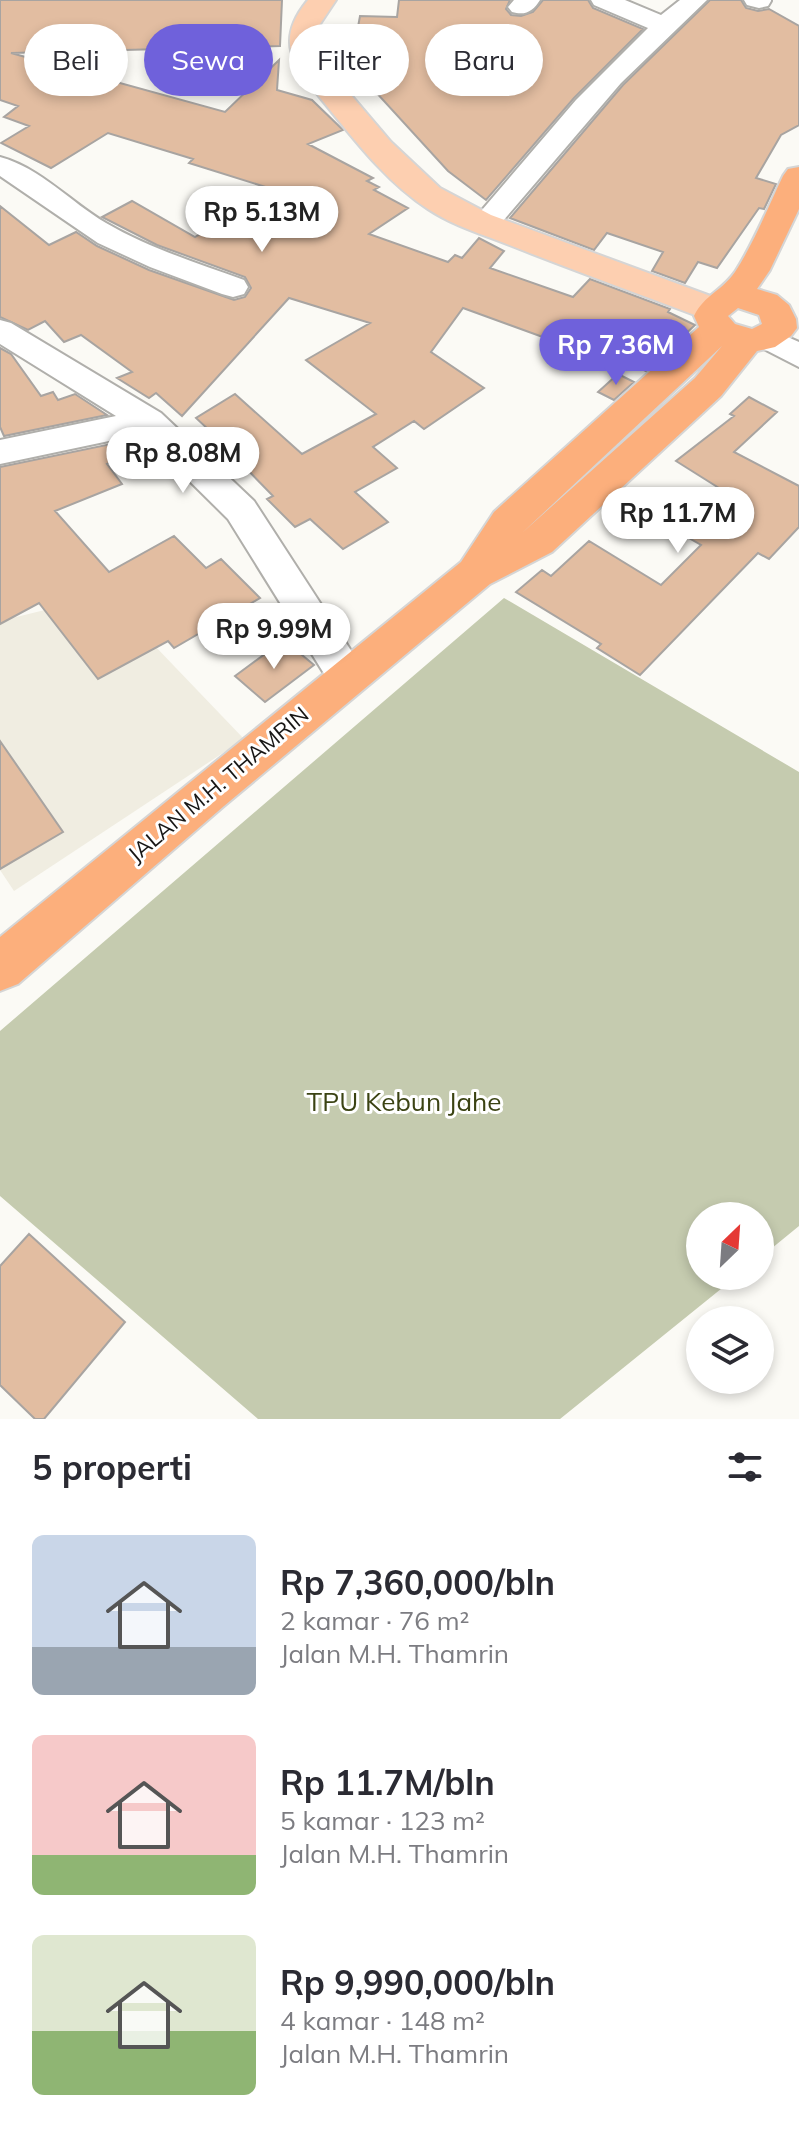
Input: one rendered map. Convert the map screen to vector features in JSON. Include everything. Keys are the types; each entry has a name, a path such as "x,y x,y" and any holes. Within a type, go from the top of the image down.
{"highway":[{"name":"JALAN M.H. THAMRIN","path":"754,322 753,270 799,176"},
{"name":"JALAN M.H. THAMRIN","path":"0,968 476,573 538,542 708,387 754,322 799,240"}],"main road":[{"path":"322,0 301,32 301,48 311,69 381,151 431,197 486,223 754,322"}],"street":[{"path":"603,0 663,25"},
{"path":"486,223 663,25 695,0"},
{"path":"0,166 34,184 88,225 132,250 233,287"},
{"path":"0,199 34,184"},
{"path":"754,322 799,356"},
{"path":"0,330 149,421 241,510 347,677"},
{"path":"0,452 149,421"}],"shaded area":[{"path":"106,595 244,739 14,891 0,870 0,621"}],"green space":[{"name":"TPU Kebun Jahe","path":"504,598 799,772 799,1226 774,1247 774,1202 686,1202 686,1290 720,1290 700,1306 686,1306 686,1317 560,1419 258,1419 0,1196 0,1031"}],"building":[{"path":"0,0 282,0 280,46 273,46 273,24 144,24 144,50 128,50 128,24 24,24 24,53 11,53 24,57 24,96 128,96 128,85 144,90 144,96 167,96 225,112 242,96 273,96 273,66 279,60 277,90 289,96 312,100 343,130 308,144 373,178 367,181 379,187 374,190 408,208 369,234 448,262 455,255 462,258 479,238 504,251 490,268 573,297 590,279 670,309 668,312 695,325 646,371 568,336 562,344 463,308 431,352 484,388 424,429 414,421 373,447 397,468 355,492 388,522 343,549 310,519 295,527 267,499 273,496 240,459 196,418 235,394 302,454 376,414 306,360 370,323 289,298 182,416 156,393 149,398 117,378 132,372 81,335 64,342 45,321 28,330 0,317 0,206 49,245 76,232 97,246 149,270 234,300 245,297 251,288 245,277 157,245 102,217 132,201 195,237 272,189 189,163 193,159 108,133 51,168 1,143 29,126 4,117 18,106 0,100"},
{"path":"399,0 510,0 506,9 511,15 521,16 533,12 543,0 588,0 593,8 643,29 574,98 486,200 448,171 379,96 409,96 409,24 359,24 360,16 397,17"},
{"path":"710,0 741,0 746,8 758,11 769,9 799,26 799,125 781,135 756,178 776,184 764,209 759,208 717,268 698,262 685,283 652,271 663,252 607,233 594,250 510,218 623,85"},
{"path":"0,348 11,354 41,396 53,392 58,400 75,394 107,415 4,436 0,427"},
{"path":"618,374 634,382 614,400 598,392"},
{"path":"749,397 777,412 734,452 799,486 799,527 769,559 758,553 640,675 597,648 601,644 516,592 542,570 551,576 589,541 661,585 701,545 689,538 730,495 676,461 734,416 730,414"},
{"path":"111,444 122,458 107,464 122,484 55,511 109,572 174,536 206,568 221,559 260,598 174,648 168,641 98,679 39,603 0,624 0,467"},
{"path":"284,640 314,665 265,702 235,676"},
{"path":"0,741 63,832 0,869"},
{"path":"29,1234 125,1322 44,1419 35,1419 0,1385 0,1266"}]}
